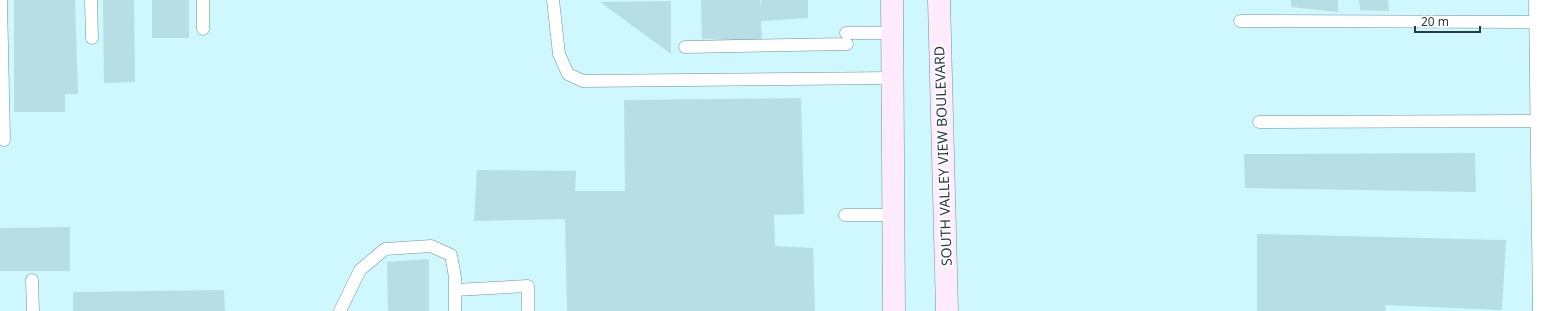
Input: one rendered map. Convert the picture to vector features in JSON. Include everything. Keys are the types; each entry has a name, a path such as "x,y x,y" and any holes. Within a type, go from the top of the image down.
{"main road":[{"path":"892,0 895,215 894,311"},
{"name":"SOUTH VALLEY VIEW BOULEVARD","path":"939,0 947,311"}],"street":[{"path":"1540,0 1544,311"}],"lane":[{"path":"1,0 4,140"},
{"path":"92,0 92,38"},
{"path":"203,0 203,29"},
{"path":"553,0 559,54 568,74 583,81 893,78"},
{"path":"1240,21 1540,22"},
{"path":"685,47 846,39 893,33"},
{"path":"1259,122 1542,120"},
{"path":"845,215 895,215"},
{"path":"340,311 360,270 385,248 431,246 451,255 455,277 455,311"},
{"path":"32,280 33,311"},
{"path":"455,290 528,286 528,311"}],"shaded area":[{"path":"0,0 1551,0 1551,311 0,311"}],"building":[{"path":"14,0 75,0 78,94 65,94 65,112 14,112"},
{"path":"103,0 134,0 135,82 104,83"},
{"path":"152,0 189,0 189,38 152,38"},
{"path":"701,0 760,0 761,10 761,0 808,0 808,18 761,21 762,41 702,39"},
{"path":"1291,0 1338,0 1338,12 1291,7"},
{"path":"1359,0 1388,0 1389,11 1360,10"},
{"path":"671,1 671,54 600,2"},
{"path":"801,98 804,214 774,215 775,246 813,248 815,311 567,311 565,219 474,221 477,170 576,171 575,191 625,191 624,100"},
{"path":"1475,153 1476,192 1245,188 1244,154"},
{"path":"70,227 70,271 0,271 0,228"},
{"path":"1257,234 1506,240 1502,310 1385,305 1386,311 1257,311"},
{"path":"429,259 429,311 388,311 387,262"},
{"path":"224,290 225,311 73,311 73,292"}]}
